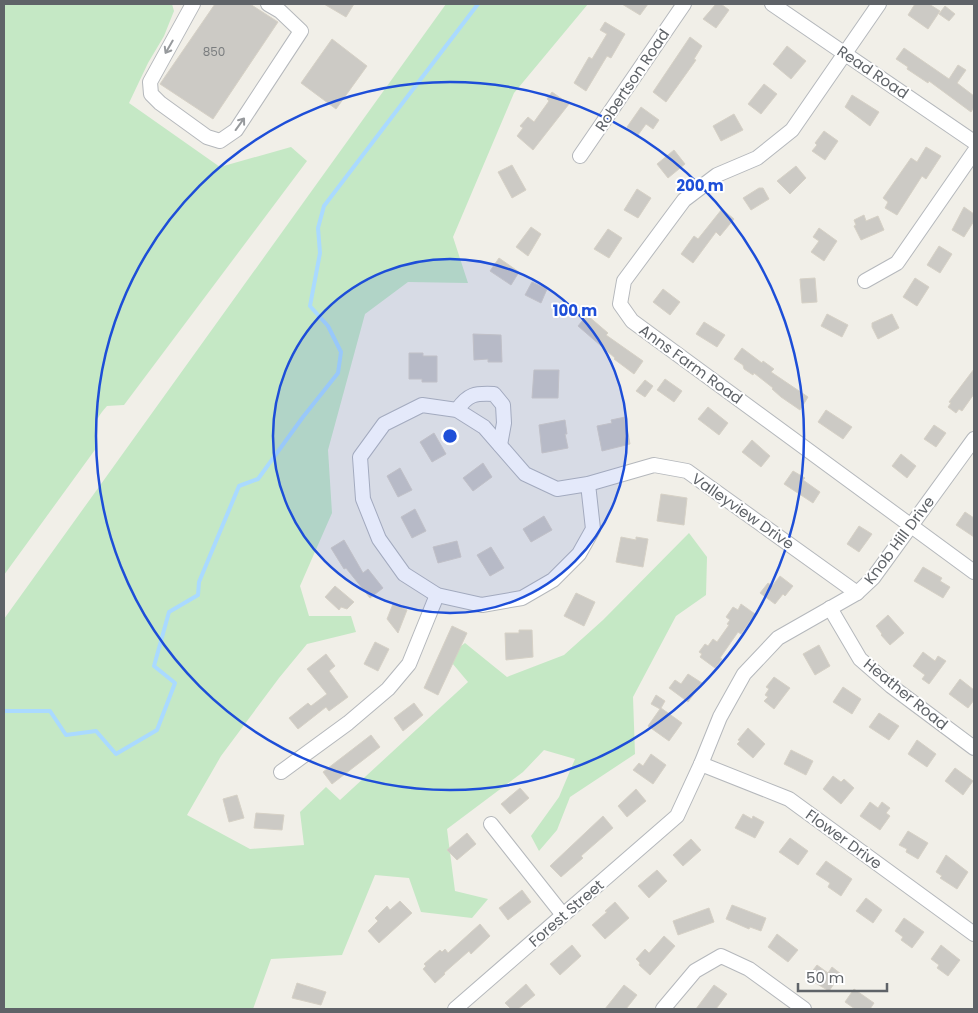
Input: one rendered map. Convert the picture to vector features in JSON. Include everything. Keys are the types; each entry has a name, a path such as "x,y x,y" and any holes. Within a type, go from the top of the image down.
{"street":[{"path":"193,4 150,82 151,94 160,103 207,137 220,141 236,130 302,31 280,11 268,4"},
{"name":"Robertson Road","path":"580,156 684,4"},
{"name":"Read Road","path":"772,4 974,142"},
{"name":"Anns Farm Road","path":"879,4 792,130 757,158 717,175 684,200 624,281 620,304 632,321 974,572"},
{"path":"865,281 897,263 974,152"},
{"path":"457,410 465,398 479,393 494,394 503,405 504,423 500,446"},
{"name":"Valleyview Drive","path":"588,484 593,529 579,554 553,580 522,598 482,604 436,595 404,574 379,539 363,499 360,457 384,424 422,405 457,410 484,427 525,474 557,489 588,484 654,464 687,471 857,593"},
{"name":"Knob Hill Drive","path":"677,816 720,717 744,674 778,638 857,593 874,578 974,439"},
{"path":"281,772 348,723 388,689 409,664 436,595"},
{"name":"Heather Road","path":"830,608 860,659 891,686 974,748"},
{"name":"Flower Drive","path":"701,764 789,799 974,934"},
{"name":"Forest Street","path":"455,1009 677,816"},
{"path":"491,824 563,915"},
{"path":"663,1009 695,971 721,956 749,969 804,1009"}],"green space":[{"path":"4,4 172,4 174,11 164,36 148,63 129,103 220,167 291,147 307,161 124,405 107,406 103,411 96,425 97,447 4,575"},
{"path":"446,4 588,4 514,93 453,237 468,283 408,282 365,314 328,450 332,513 300,586 309,616 351,616 356,632 307,644 279,678 221,756 187,815 250,849 304,845 300,812 326,787 340,800 468,682 447,657 465,643 507,677 564,655 603,620 689,533 707,557 706,595 676,616 633,697 635,754 570,797 557,830 539,851 531,836 559,797 575,759 544,750 523,772 447,829 455,891 488,899 472,918 421,912 409,878 375,875 342,955 271,959 253,1009 4,1009 4,619"}],"building":[{"path":"215,4 250,4 278,22 213,119 160,84"},
{"path":"324,4 354,4 346,17"},
{"path":"622,4 648,4 640,15"},
{"path":"716,4 721,4 729,10 716,28 703,19"},
{"path":"915,4 929,4 940,11 928,29 908,15"},
{"path":"945,6 955,14 949,21 939,14"},
{"path":"605,22 625,34 611,58 607,56 586,91 574,83 589,57 592,59 607,34 600,30"},
{"path":"690,37 702,46 694,59 696,60 666,102 653,92"},
{"path":"332,39 367,66 336,109 301,83"},
{"path":"787,46 806,61 791,79 773,64"},
{"path":"904,48 949,79 958,65 966,70 957,83 974,96 974,107 971,112 929,81 928,83 907,69 908,67 896,59"},
{"path":"764,84 777,94 761,114 748,104"},
{"path":"552,92 569,104 533,150 517,136 523,128 520,126 528,117 534,122 549,101 547,99"},
{"path":"852,95 879,112 870,126 845,107"},
{"path":"641,107 659,120 653,129 646,124 638,135 627,127"},
{"path":"734,114 743,130 721,141 713,126"},
{"path":"824,131 838,141 825,160 812,151 817,145 815,143"},
{"path":"926,147 941,156 926,179 922,176 897,215 885,208 888,202 883,198 911,158 917,162"},
{"path":"674,150 685,164 668,178 657,164"},
{"path":"512,165 526,190 512,198 498,172"},
{"path":"796,166 806,178 790,194 777,181"},
{"path":"759,188 763,188 769,199 751,210 743,198"},
{"path":"637,189 651,198 638,218 624,210"},
{"path":"964,207 974,214 974,221 964,237 952,230"},
{"path":"722,209 734,219 720,236 716,232 693,263 681,254 694,236 698,239"},
{"path":"864,215 866,221 878,216 884,230 861,240 854,226 856,225 854,220"},
{"path":"531,227 541,234 528,256 516,247"},
{"path":"819,228 837,241 824,261 811,252 819,241 813,237"},
{"path":"608,229 622,238 609,258 594,249"},
{"path":"939,246 952,254 940,273 927,265"},
{"path":"499,258 519,272 511,285 490,271"},
{"path":"815,278 817,302 802,303 800,279"},
{"path":"915,278 929,287 917,306 903,297"},
{"path":"532,282 547,289 541,303 525,295"},
{"path":"663,289 680,302 670,315 653,302"},
{"path":"827,314 848,325 842,337 821,326"},
{"path":"892,314 899,328 878,339 872,323"},
{"path":"587,315 608,333 606,335 643,361 634,374 614,359 578,326"},
{"path":"704,322 725,335 717,347 696,334"},
{"path":"473,334 501,335 502,362 488,362 488,359 474,360"},
{"path":"742,348 762,363 763,361 774,369 771,372 808,397 800,410 781,397 754,373 753,375 744,369 743,365 734,359"},
{"path":"409,353 437,356 437,382 422,382 422,379 409,379"},
{"path":"974,369 974,394 962,411 959,409 956,413 948,407 951,403 949,402"},
{"path":"534,370 559,370 558,398 532,398"},
{"path":"665,379 682,391 674,402 657,390"},
{"path":"645,380 653,386 645,397 636,391"},
{"path":"708,407 728,423 719,435 698,419"},
{"path":"826,410 852,427 843,439 818,422"},
{"path":"625,417 630,444 602,451 597,426 612,423 611,420"},
{"path":"565,420 568,448 542,453 539,425"},
{"path":"934,425 946,433 936,447 924,439"},
{"path":"434,433 446,454 432,462 420,442"},
{"path":"752,440 770,456 761,467 742,452"},
{"path":"901,454 916,466 907,478 892,466"},
{"path":"483,463 492,477 473,491 463,478"},
{"path":"400,468 412,490 398,497 387,476"},
{"path":"793,471 805,478 803,480 820,492 813,503 784,484"},
{"path":"661,494 687,498 684,525 657,521"},
{"path":"415,509 426,531 412,538 401,517"},
{"path":"965,512 974,518 974,537 956,525"},
{"path":"544,516 552,530 531,542 523,529"},
{"path":"859,526 872,534 859,552 847,544"},
{"path":"621,537 636,540 636,537 648,539 643,567 616,562"},
{"path":"344,540 363,573 368,569 383,588 370,598 346,568 344,569 331,548"},
{"path":"457,541 461,557 438,563 433,547"},
{"path":"491,547 504,568 490,576 477,555"},
{"path":"923,567 942,578 940,581 950,587 943,598 914,581"},
{"path":"780,576 793,586 775,604 760,593 768,583 772,586"},
{"path":"335,586 354,602 347,609 341,607 339,610 325,597"},
{"path":"576,593 595,602 584,626 564,616"},
{"path":"393,604 407,610 398,633 387,619"},
{"path":"741,604 755,614 741,634 738,632 715,668 700,657 702,654 699,652 705,644 708,646 713,639 717,642 729,625 727,624 730,620 726,617 733,607 738,610"},
{"path":"888,615 904,633 890,645 876,626"},
{"path":"452,626 467,633 438,695 424,688"},
{"path":"519,630 532,630 533,657 506,660 505,633 519,633"},
{"path":"375,642 389,649 378,671 364,664"},
{"path":"819,645 830,666 815,675 803,654"},
{"path":"923,652 935,661 938,656 946,661 929,684 922,679 925,675 913,666"},
{"path":"326,654 335,666 329,671 348,697 329,711 326,707 298,729 289,718 308,703 311,706 327,694 307,669"},
{"path":"688,674 702,683 688,702 669,688 675,680 681,684"},
{"path":"774,677 790,688 774,709 764,701 768,697 765,695 769,689 766,687"},
{"path":"960,679 974,690 974,700 968,708 949,694"},
{"path":"843,687 861,699 852,714 833,702"},
{"path":"656,695 665,701 661,708 682,723 669,741 648,726 660,709 651,704"},
{"path":"414,703 423,715 403,731 394,718"},
{"path":"879,713 899,726 889,740 869,727"},
{"path":"748,728 765,744 753,758 737,744"},
{"path":"371,735 380,747 332,784 323,772"},
{"path":"917,740 936,754 927,767 908,754"},
{"path":"791,750 813,761 806,775 784,764"},
{"path":"651,754 666,765 653,784 633,770 639,763 643,766"},
{"path":"955,768 973,781 963,795 945,781"},
{"path":"833,776 841,782 844,779 854,788 841,804 823,789"},
{"path":"520,788 529,798 510,814 501,804"},
{"path":"636,789 646,801 627,817 618,806"},
{"path":"237,795 244,818 229,822 223,799"},
{"path":"870,802 878,808 882,802 890,808 886,813 890,816 880,830 860,816"},
{"path":"256,813 284,815 282,830 254,828"},
{"path":"743,814 752,819 753,816 764,822 755,838 735,828"},
{"path":"603,816 613,828 581,856 583,858 561,877 550,866"},
{"path":"908,831 928,843 918,859 906,852 907,849 899,845"},
{"path":"467,833 476,844 457,860 447,850"},
{"path":"790,838 808,851 798,865 779,852"},
{"path":"691,839 701,850 683,866 673,855"},
{"path":"946,855 968,872 957,889 940,878 942,876 936,872"},
{"path":"826,861 852,879 841,896 828,887 830,883 816,874"},
{"path":"657,870 667,881 649,898 638,886"},
{"path":"522,890 531,902 508,920 499,908"},
{"path":"866,898 882,910 873,923 856,911"},
{"path":"400,901 412,913 379,943 368,931 378,921 375,918 387,906 390,910"},
{"path":"615,902 629,918 605,939 592,925"},
{"path":"732,905 766,918 761,931 750,927 749,929 726,919"},
{"path":"709,908 714,922 678,935 673,921"},
{"path":"904,918 924,932 912,948 901,940 903,937 895,931"},
{"path":"480,924 490,936 471,954 469,951 435,983 423,969 426,966 424,964 440,950 442,952 445,949 448,953"},
{"path":"777,934 798,950 788,962 768,947"},
{"path":"664,936 675,946 650,975 639,965 640,963 636,959 645,949 649,953"},
{"path":"572,945 581,956 560,975 550,964"},
{"path":"941,945 960,960 948,976 937,968 939,965 931,959"},
{"path":"817,965 828,973 832,967 841,974 829,991 807,978"},
{"path":"297,983 326,992 321,1005 292,998"},
{"path":"526,984 535,995 518,1009 511,1009 505,1003"},
{"path":"624,985 637,995 626,1009 605,1009"},
{"path":"714,985 727,994 716,1009 696,1009"},
{"path":"854,989 874,1003 870,1009 855,1009 845,1002"}],"waterway":[{"path":"4,711 50,711 66,735 96,731 116,754 157,730 175,683 154,666 169,612 198,595 199,582 239,486 258,479 338,373 341,352 328,326 310,306 320,253 318,228 324,206 478,4"}]}
